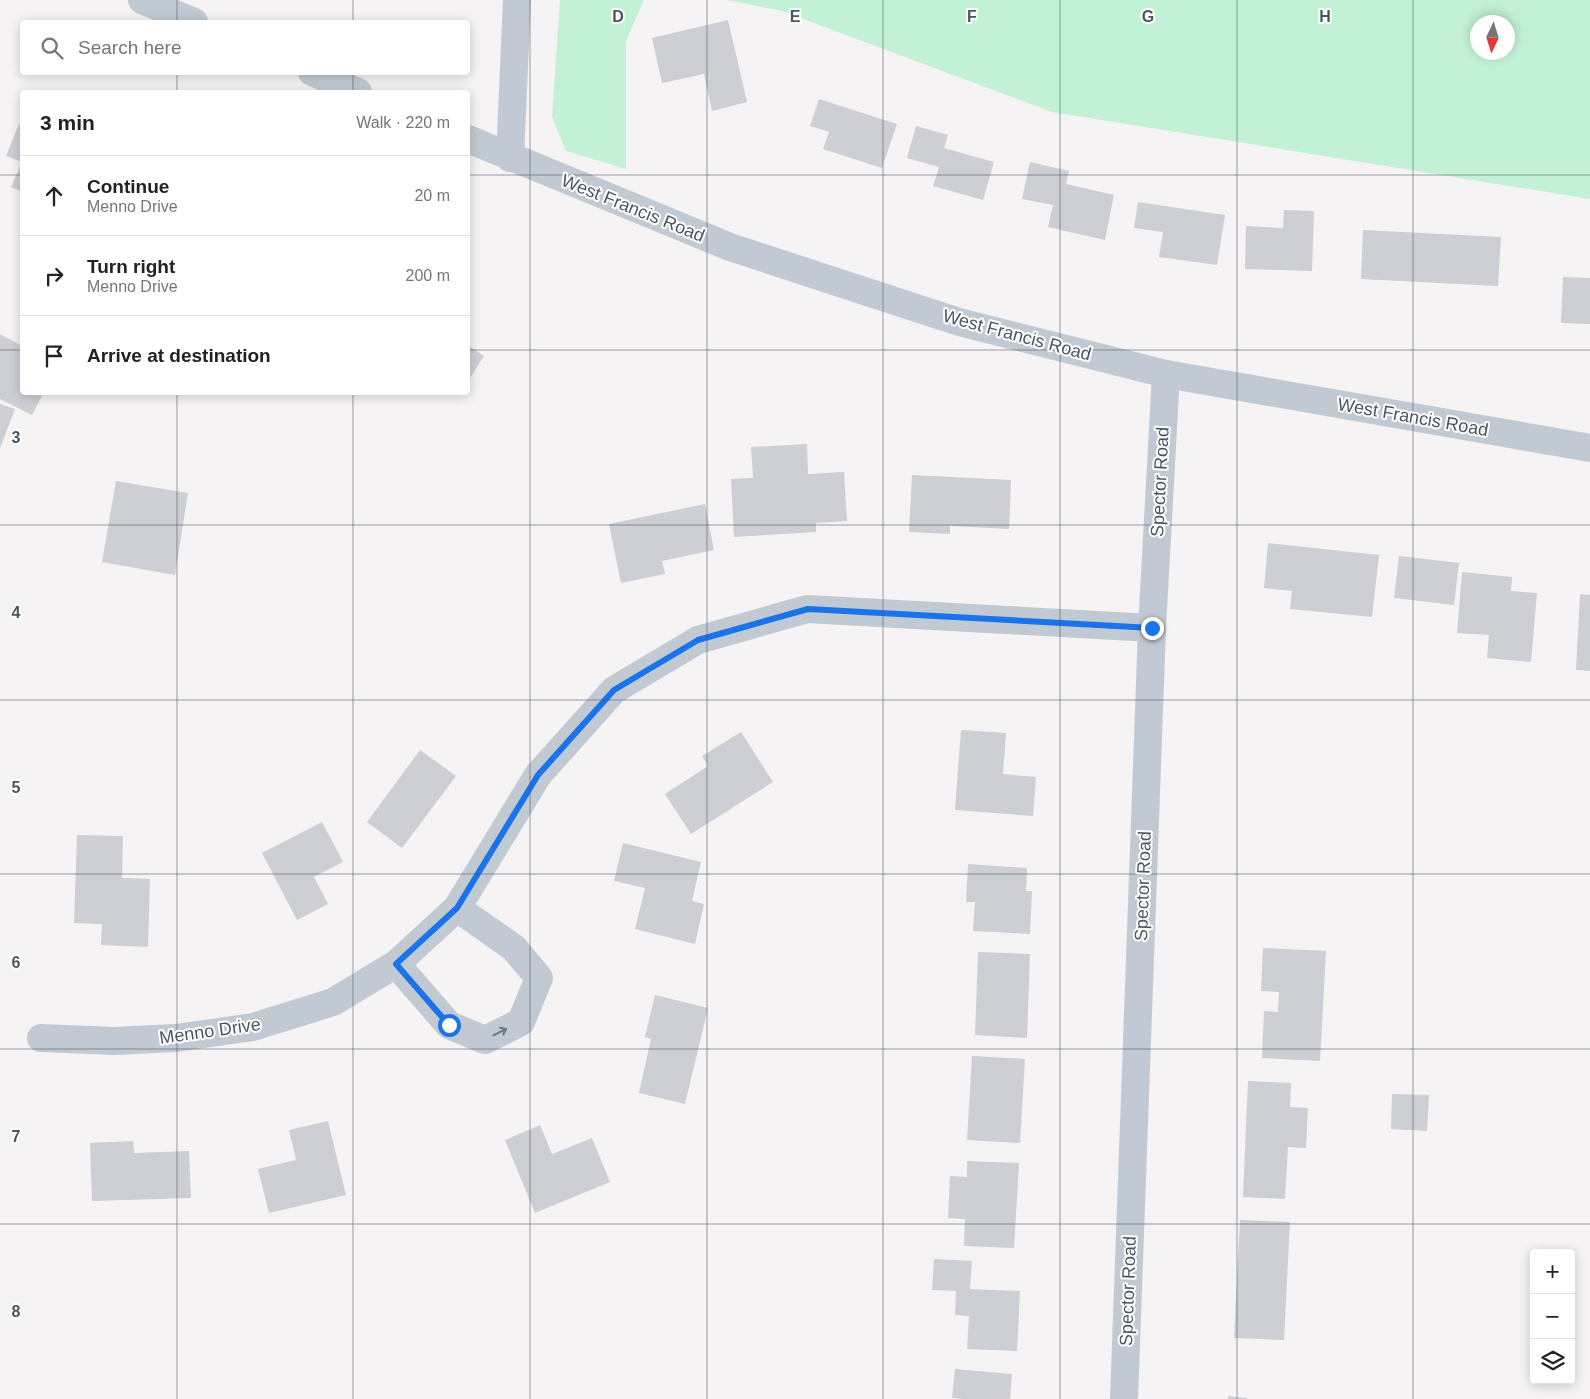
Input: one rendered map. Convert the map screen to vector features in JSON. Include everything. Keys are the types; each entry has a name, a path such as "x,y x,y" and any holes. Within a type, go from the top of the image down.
{"street":[{"path":"142,0 189,20"},
{"path":"510,158 517,0"},
{"path":"319,75 353,90"},
{"name":"West Francis Road","path":"470,141 730,247 959,322 1166,374 1590,448"},
{"name":"Spector Road","path":"1124,1399 1152,628 1166,374"},
{"name":"Menno Drive","path":"41,1038 114,1041 176,1038 253,1027 333,1002 396,964 457,908 538,775 614,690 698,640 808,609 1152,628"},
{"path":"396,964 449,1025 485,1040 521,1022 539,978 514,948 457,908"}],"green space":[{"path":"560,0 644,0 626,41 626,169 566,151 552,117"},
{"path":"727,0 1590,0 1590,199 1052,112 782,11"}],"building":[{"path":"728,20 747,102 712,111 704,74 662,83 652,38"},
{"path":"819,99 897,124 882,168 823,149 829,132 810,126"},
{"path":"19,124 20,124 20,161 6,156"},
{"path":"916,126 948,135 944,148 994,162 983,200 933,186 939,167 907,158"},
{"path":"1030,162 1069,171 1066,184 1114,195 1105,240 1048,227 1053,205 1022,199"},
{"path":"20,167 20,191 11,187"},
{"path":"1138,202 1225,215 1217,265 1159,257 1163,232 1134,228"},
{"path":"1284,210 1314,211 1312,271 1245,269 1246,226 1283,228"},
{"path":"1363,230 1501,237 1498,286 1361,279"},
{"path":"1563,277 1590,278 1590,324 1561,323"},
{"path":"0,334 20,345 20,395 42,395 32,415 0,399"},
{"path":"470,346 484,356 470,378"},
{"path":"0,404 15,409 0,448"},
{"path":"807,444 808,474 844,472 847,521 816,523 816,532 734,537 731,479 753,478 751,447"},
{"path":"912,475 1011,480 1009,529 950,526 950,534 909,532"},
{"path":"116,481 188,493 175,575 102,562"},
{"path":"705,504 714,550 662,561 665,574 621,583 609,524"},
{"path":"1268,543 1379,555 1372,617 1290,609 1292,591 1264,588"},
{"path":"1399,556 1459,563 1454,605 1394,598"},
{"path":"1462,572 1512,577 1511,591 1537,593 1531,662 1487,658 1489,635 1457,633"},
{"path":"1580,594 1590,595 1590,671 1576,670"},
{"path":"961,730 1006,733 1003,774 1036,777 1033,816 955,810"},
{"path":"741,732 773,782 691,834 665,794 708,766 702,756"},
{"path":"420,750 456,776 402,848 367,822"},
{"path":"322,822 343,862 314,877 328,904 297,920 262,853"},
{"path":"77,835 123,836 122,878 150,879 148,947 101,945 102,924 74,923"},
{"path":"623,843 701,862 692,901 704,904 695,944 635,929 645,888 614,881"},
{"path":"968,864 1027,868 1026,891 1032,891 1030,934 973,931 975,902 966,902"},
{"path":"1263,948 1326,951 1320,1061 1262,1058 1264,1011 1278,1012 1279,992 1261,991"},
{"path":"978,952 1030,954 1027,1038 975,1035"},
{"path":"655,995 708,1008 685,1104 639,1093 651,1039 645,1037"},
{"path":"972,1056 1025,1059 1020,1143 967,1140"},
{"path":"1248,1081 1291,1083 1290,1107 1308,1108 1306,1148 1288,1147 1285,1199 1243,1197"},
{"path":"1392,1094 1429,1095 1427,1131 1391,1129"},
{"path":"328,1121 346,1195 269,1213 258,1169 296,1160 289,1130"},
{"path":"540,1125 552,1154 592,1138 610,1182 535,1213 505,1140"},
{"path":"133,1141 134,1153 189,1151 191,1198 92,1201 90,1143"},
{"path":"967,1161 1019,1163 1014,1248 964,1246 965,1219 948,1218 950,1176 967,1177"},
{"path":"1240,1220 1290,1222 1284,1340 1234,1338"},
{"path":"934,1259 972,1261 970,1289 1020,1291 1017,1351 967,1349 969,1316 955,1315 956,1291 932,1290"},
{"path":"955,1369 1012,1374 1010,1399 952,1398"},
{"path":"1228,1396 1247,1398 1247,1399 1228,1399"}],"route":[{"path":"449,1025 396,964 457,908 538,775 614,690 698,640 808,609 1152,628"}]}
